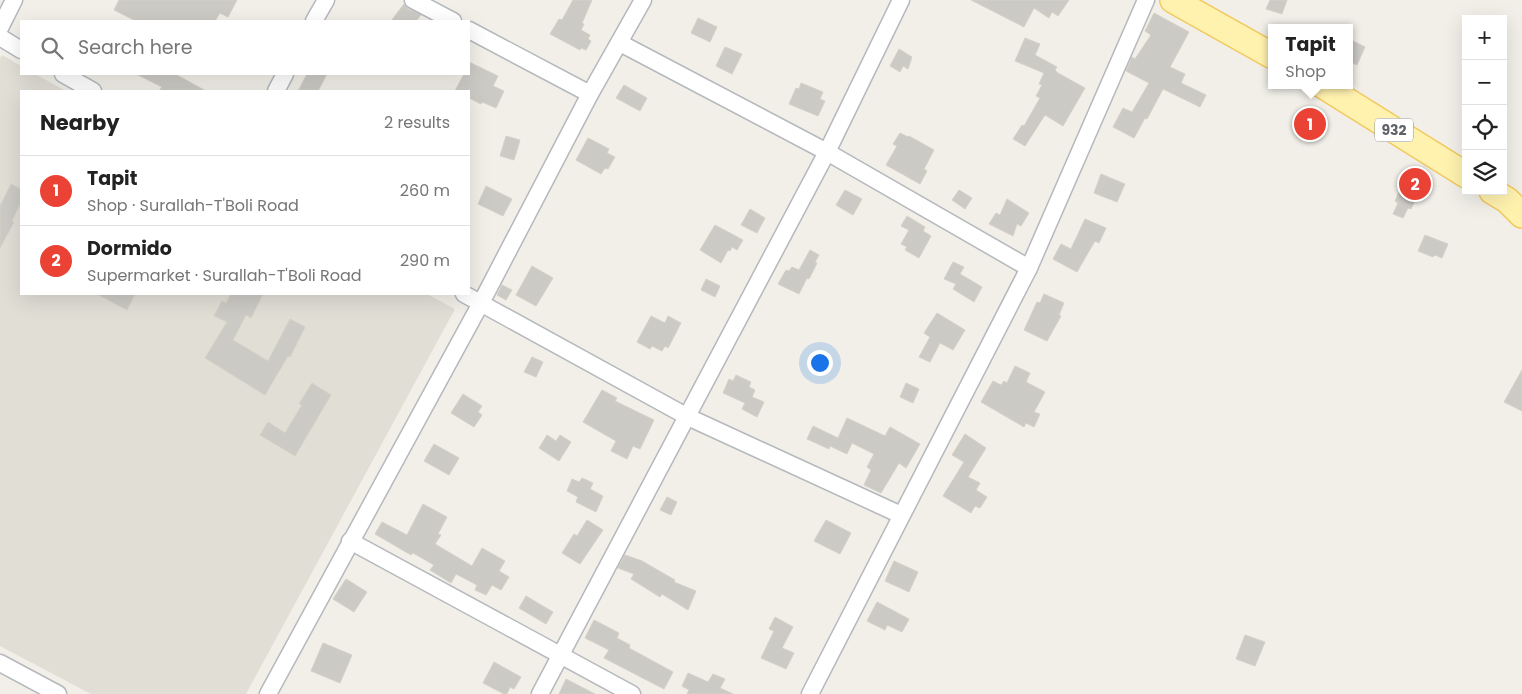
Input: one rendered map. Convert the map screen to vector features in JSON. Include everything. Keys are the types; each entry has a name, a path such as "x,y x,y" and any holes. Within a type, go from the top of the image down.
{"main road":[{"path":"1176,1 1268,53"},
{"name":"932","path":"1328,89 1462,172"},
{"path":"1499,195 1507,200 1522,215"}],"street":[{"path":"0,28 14,0"},
{"path":"315,20 326,0"},
{"path":"413,0 451,20"},
{"path":"268,694 481,303 590,94 643,0"},
{"path":"540,694 827,152 900,0"},
{"path":"810,694 1028,268 1146,0"},
{"path":"470,31 590,94"},
{"path":"0,38 20,49"},
{"path":"620,43 827,152 1028,268"},
{"path":"65,75 91,90"},
{"path":"277,90 284,75"},
{"path":"466,295 688,417 901,515"},
{"path":"350,541 632,694"},
{"path":"0,663 58,694"}],"shaded area":[{"path":"2,55 20,65 20,75 37,75 64,90 20,90 20,295 429,295 455,309 246,694 91,694 0,646 0,58"}],"building":[{"path":"119,0 237,0 228,17 220,13 216,20 134,20 114,10"},
{"path":"573,0 592,0 581,30 590,35 588,39 591,41 586,50 581,48 580,50 550,34 559,19 562,20"},
{"path":"971,0 1069,0 1058,16 1052,12 1049,18 1034,8 1024,27"},
{"path":"1270,0 1287,0 1282,14 1266,9"},
{"path":"404,4 408,9 421,15 417,20 392,20"},
{"path":"1154,13 1189,32 1170,67 1185,74 1181,83 1206,95 1200,107 1163,89 1147,119 1145,118 1134,138 1113,127 1123,108 1132,112 1149,83 1126,71 1132,57 1135,59 1151,35 1145,31"},
{"path":"698,18 717,27 710,42 691,33"},
{"path":"1025,38 1040,44 1035,55 1057,67 1055,70 1058,73 1085,88 1063,126 1045,115 1025,146 1013,139 1022,125 1024,126 1040,98 1036,96 1042,85 1039,84 1044,73 1015,61"},
{"path":"1353,41 1365,47 1357,65 1353,63"},
{"path":"725,47 742,54 732,74 716,66"},
{"path":"899,49 912,57 908,69 903,66 900,72 890,66"},
{"path":"470,62 498,76 493,86 504,91 496,108 470,98 470,90 456,90 463,75 470,75"},
{"path":"138,75 177,75 204,90 160,90 162,87"},
{"path":"306,75 326,75 319,90 299,90"},
{"path":"801,83 823,92 820,99 825,101 818,116 789,104 796,88 799,89"},
{"path":"624,85 647,98 640,111 616,98"},
{"path":"900,133 934,150 924,169 927,171 920,184 886,165 897,146 893,144"},
{"path":"506,136 520,140 514,160 500,156"},
{"path":"588,138 609,149 607,153 615,157 608,169 605,168 601,174 576,160"},
{"path":"1101,174 1125,184 1117,202 1094,193"},
{"path":"1407,174 1423,182 1411,209 1408,208 1403,218 1393,214 1398,203 1395,201"},
{"path":"11,184 20,188 20,204 12,221 14,222 0,248 0,206"},
{"path":"486,186 512,199 503,216 478,204"},
{"path":"845,190 862,199 853,215 836,205"},
{"path":"959,190 972,198 965,209 952,200"},
{"path":"1007,199 1029,213 1021,226 1017,224 1013,236 989,224 996,213 1000,215"},
{"path":"750,209 765,218 757,233 741,225"},
{"path":"907,216 925,227 923,231 931,236 919,258 905,250 907,247 901,244 909,230 901,226"},
{"path":"1085,219 1106,228 1099,243 1095,241 1077,272 1053,259 1061,244 1071,249"},
{"path":"715,225 743,240 737,250 732,247 730,251 728,250 721,263 700,250"},
{"path":"1425,235 1448,244 1442,258 1435,255 1433,257 1418,251"},
{"path":"810,250 819,255 815,262 817,263 799,294 778,284 786,270 789,271 792,267 799,270"},
{"path":"953,262 964,267 960,274 982,287 974,302 953,289 956,284 944,279"},
{"path":"532,266 553,278 536,306 516,295"},
{"path":"706,279 720,286 715,297 701,290"},
{"path":"502,285 512,290 506,300 497,295"},
{"path":"1044,294 1064,303 1059,315 1061,316 1047,341 1024,330 1037,302 1040,303"},
{"path":"99,295 134,295 127,310"},
{"path":"230,295 262,295 251,318 246,315 233,340 268,361 290,319 305,327 290,357 288,356 265,395 205,358 227,322 214,316 222,301 226,303"},
{"path":"937,313 965,330 953,350 940,343 930,362 919,357 930,337 924,333"},
{"path":"651,316 665,323 668,316 681,323 668,348 665,346 662,351 652,346 650,349 637,342"},
{"path":"532,357 543,362 536,377 524,372"},
{"path":"1015,366 1030,373 1026,382 1045,392 1034,412 1040,414 1034,427 1026,423 1024,427 981,402 993,381 1001,385 1004,381 1007,383"},
{"path":"1522,370 1522,411 1504,402"},
{"path":"736,375 751,382 749,387 755,390 752,397 764,402 757,417 742,409 745,403 723,393 729,379 733,381"},
{"path":"312,383 331,395 295,456 260,435 268,422 285,433 302,405 299,404"},
{"path":"906,383 919,389 913,403 900,397"},
{"path":"602,390 617,398 615,401 654,420 640,449 633,446 627,459 611,451 616,441 583,422"},
{"path":"463,394 482,406 478,412 482,415 474,427 451,413"},
{"path":"847,418 885,436 890,427 920,444 906,468 899,463 881,493 864,485 871,470 867,467 874,454 852,443 847,454 830,446 829,449 807,439 813,426 838,438"},
{"path":"965,434 986,448 968,477 980,483 976,490 987,497 980,508 975,506 971,513 943,496 964,462 952,455"},
{"path":"547,435 556,441 560,435 571,442 559,461 539,448"},
{"path":"434,444 459,458 449,475 424,461"},
{"path":"582,478 593,483 590,489 603,496 596,512 576,502 578,497 567,491 572,479 579,482"},
{"path":"667,497 677,502 671,515 660,510"},
{"path":"423,504 447,517 438,534 441,535 435,544 472,566 482,548 505,561 499,571 509,577 501,590 492,585 486,595 475,590 477,585 456,574 451,583 430,570 434,565 413,553 411,555 375,534 382,522 407,535"},
{"path":"587,520 603,530 580,564 562,553 574,534 577,536"},
{"path":"826,520 851,533 840,554 814,541"},
{"path":"625,555 642,561 675,580 674,582 696,591 688,610 662,594 660,597 631,579 634,574 618,568"},
{"path":"894,561 918,572 909,592 885,581"},
{"path":"346,579 367,592 354,612 333,599"},
{"path":"526,596 553,612 546,624 519,608"},
{"path":"877,602 909,619 902,632 887,625 885,630 867,621"},
{"path":"775,617 793,627 782,648 794,653 786,669 761,658 774,631 769,629"},
{"path":"594,620 619,633 617,638 630,645 629,648 673,672 664,689 604,658 609,650 585,638"},
{"path":"1245,635 1265,642 1255,666 1236,659"},
{"path":"323,643 352,655 340,683 311,671"},
{"path":"494,662 521,677 514,689 510,687 507,694 483,683"},
{"path":"688,673 708,682 713,674 725,679 720,688 733,694 687,694 689,690 682,686"},
{"path":"566,679 595,694 559,694"}],"place":[{"name":"Tapit","path":"1310,124"},
{"name":"Dormido","path":"1415,184"}]}
